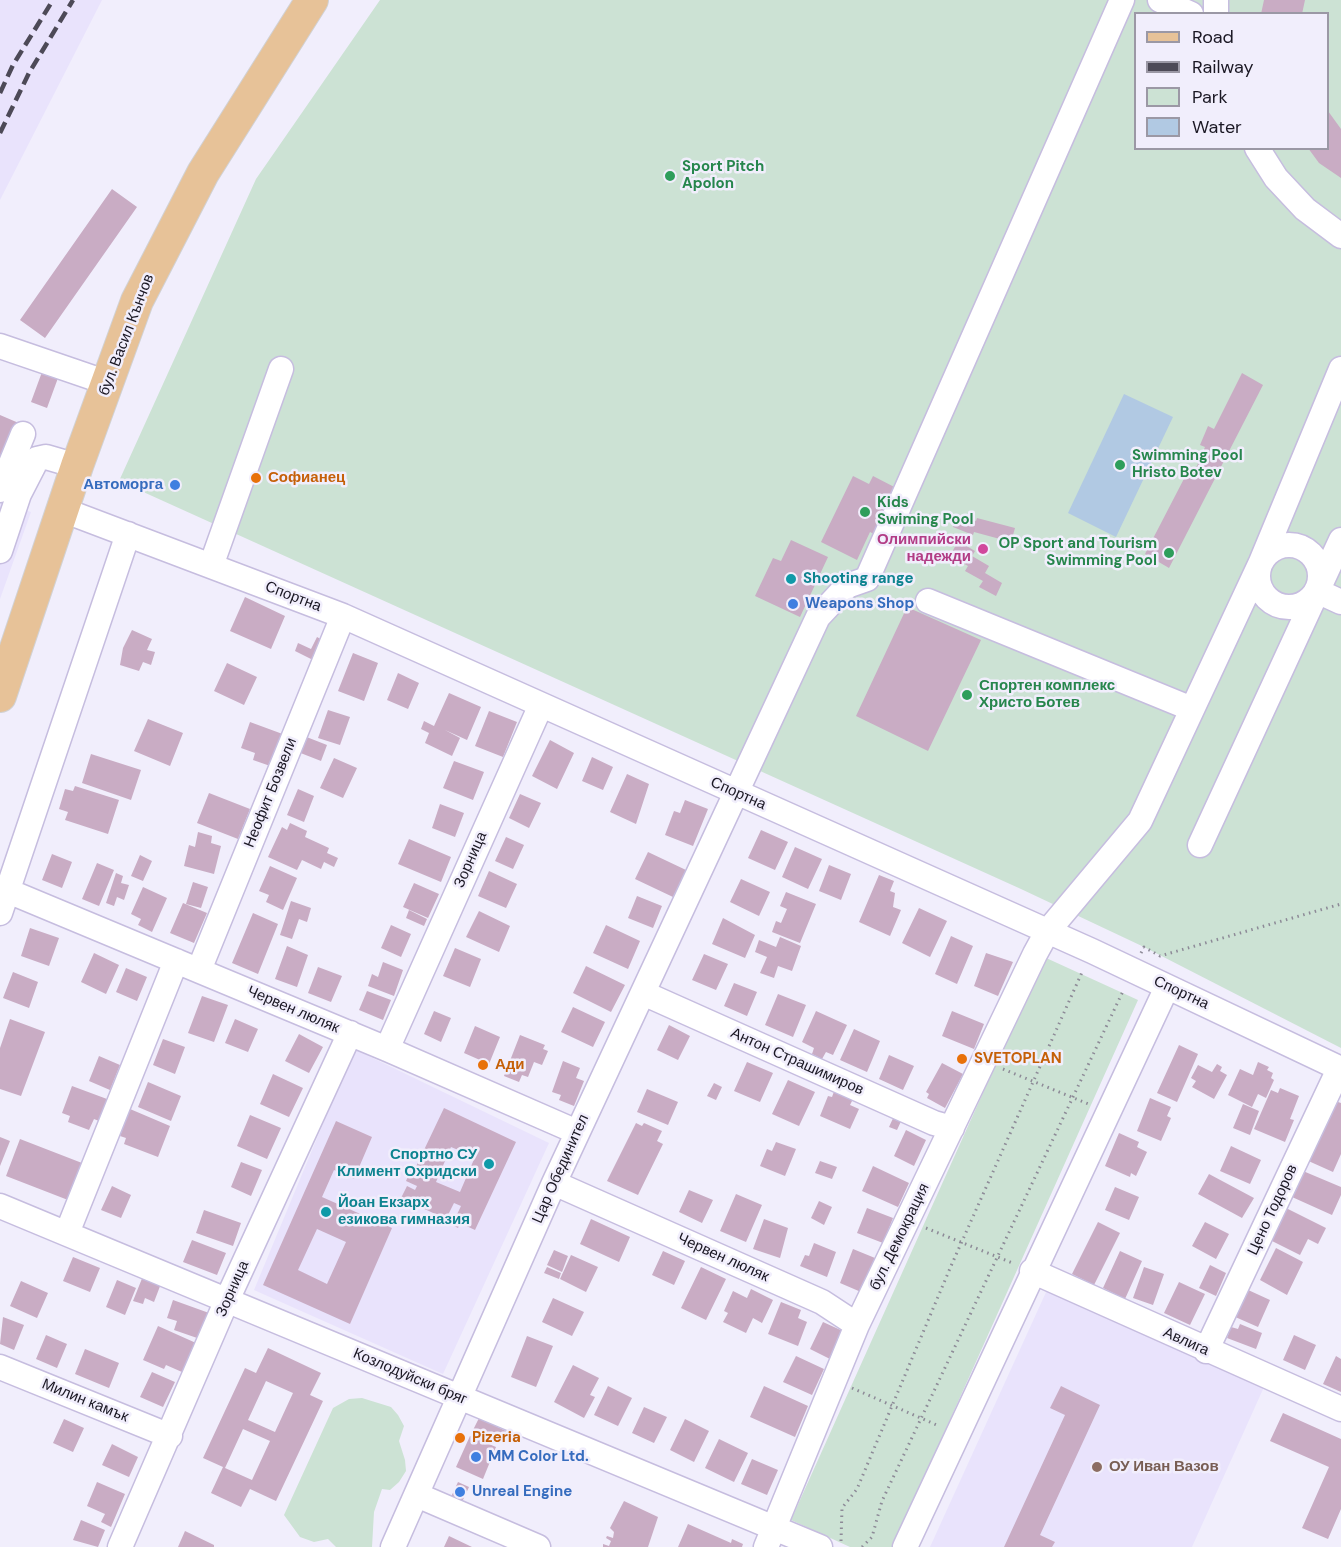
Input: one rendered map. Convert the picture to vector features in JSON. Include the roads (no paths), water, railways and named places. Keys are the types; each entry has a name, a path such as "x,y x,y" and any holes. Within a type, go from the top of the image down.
{"main road":[{"name":"бул. Васил Кънчов","path":"0,696 77,466 137,301 208,164 312,0"}],"street":[{"name":"Цар Обединител","path":"393,1547 577,1132 818,617 847,586 867,579 1122,0"},
{"path":"1160,0 1187,12"},
{"path":"1258,150 1276,178 1305,209 1341,236"},
{"path":"0,346 108,383"},
{"path":"211,566 282,369"},
{"name":"бул. Демокрация","path":"770,1537 857,1325 1047,932 1140,821 1261,562 1341,369"},
{"path":"0,551 6,493 23,434"},
{"path":"6,493 42,456 77,466"},
{"name":"Спортна","path":"63,510 343,616 1092,951 1340,1069"},
{"path":"0,913 128,534"},
{"path":"1200,845 1341,540"},
{"path":"1282,545 1304,548 1318,564 1320,574 1317,591 1309,601 1299,606 1278,606 1264,597 1258,584 1261,562 1272,549 1282,545"},
{"path":"1317,591 1341,602"},
{"path":"928,601 1192,709"},
{"name":"Неофит Бозвели","path":"199,970 343,616"},
{"name":"Зорница","path":"387,1049 541,705"},
{"name":"Червен люляк","path":"8,891 350,1033 577,1132"},
{"path":"67,1233 176,961"},
{"path":"905,1547 1032,1271 1167,987"},
{"name":"Антон Страшимиров","path":"643,993 934,1123 952,1128"},
{"name":"Зорница","path":"120,1547 227,1300 350,1033"},
{"name":"Цено Тодоров","path":"1206,1351 1340,1069"},
{"name":"Червен люляк","path":"554,1183 822,1302 857,1325"},
{"name":"Козлодуйски бряг","path":"0,1206 460,1398 770,1537 820,1547"},
{"name":"Авлига","path":"1032,1271 1206,1351 1341,1409"},
{"name":"Милин камък","path":"0,1367 170,1436"},
{"path":"417,1495 538,1547"}],"water":[{"name":"Swimming Pool Hristo Botev","path":"1124,394 1173,417 1116,537 1068,513"}],"railway":[{"path":"0,93 13,65 53,0"},
{"path":"0,133 29,73 73,0"}],"place":[{"name":"Sport Pitch Apolon","path":"670,176"},
{"name":"Swimming Pool Hristo Botev","path":"1120,465"},
{"name":"Софианец","path":"256,478"},
{"name":"Автоморга","path":"175,485"},
{"name":"Kids Swiming Pool","path":"865,512"},
{"name":"Олимпийски надежди","path":"983,549"},
{"name":"OP Sport and Tourism Swimming Pool","path":"1169,553"},
{"name":"Shooting range","path":"791,579"},
{"name":"Weapons Shop","path":"793,604"},
{"name":"Спортен комплекс Христо Ботев","path":"967,695"},
{"name":"SVETOPLAN","path":"962,1059"},
{"name":"Ади","path":"483,1065"},
{"name":"Спортно СУ Климент Охридски","path":"489,1164"},
{"name":"Йоан Екзарх езикова гимназия","path":"326,1212"},
{"name":"Pizeria","path":"460,1438"},
{"name":"MM Color Ltd.","path":"476,1457"},
{"name":"ОУ Иван Вазов","path":"1097,1467"},
{"name":"Unreal Engine","path":"460,1492"}]}
